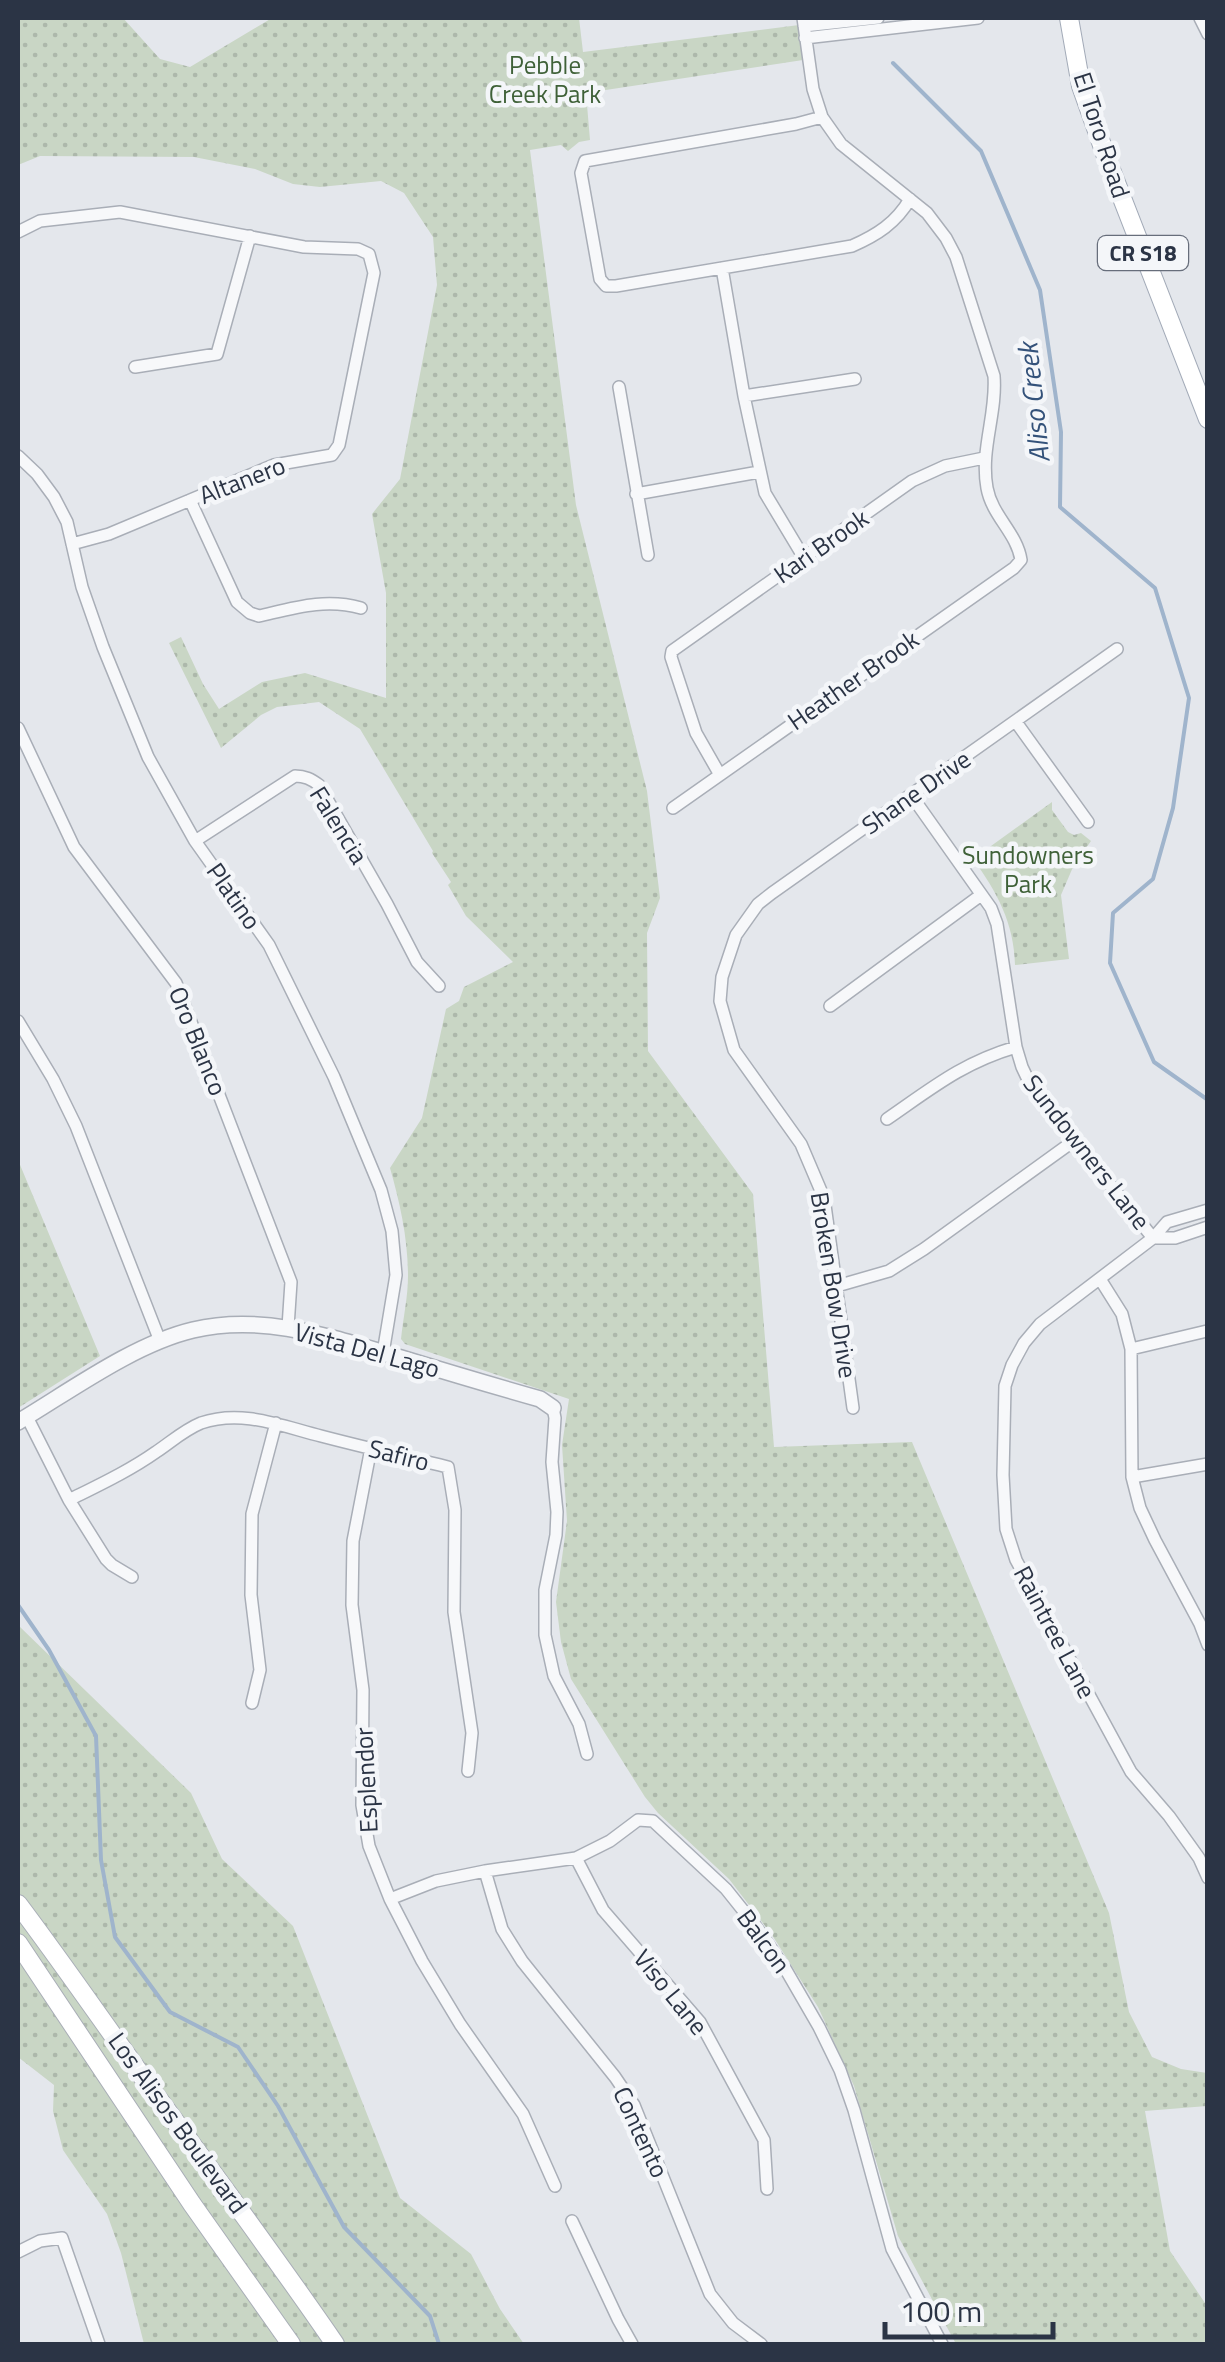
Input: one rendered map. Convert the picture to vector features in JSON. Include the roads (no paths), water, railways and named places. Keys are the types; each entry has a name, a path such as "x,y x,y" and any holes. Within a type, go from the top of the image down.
{"main road":[{"name":"El Toro Road","path":"1069,18 1081,86 1208,419"},
{"name":"Los Alisos Boulevard","path":"18,1904 336,2344"},
{"name":"Los Alisos Boulevard","path":"18,1943 192,2204 291,2344"}],"street":[{"path":"804,27 878,18"},
{"path":"804,27 978,18"},
{"path":"1200,18 1208,34"},
{"path":"804,27 813,89 822,118 841,144 934,220 956,257 990,358 995,395 984,458"},
{"path":"822,118 585,161 581,172 600,279 606,286 852,246 889,226 910,199"},
{"path":"18,232 40,222 120,212 250,236 216,354 135,366"},
{"name":"Altanero","path":"72,544 109,534 274,465 332,455 339,445 374,273 369,254 358,248 304,247 250,236"},
{"path":"722,268 764,493 804,558"},
{"path":"744,396 855,379"},
{"path":"619,387 648,555"},
{"name":"Platino","path":"18,456 37,474 67,522 98,632 166,793 269,946 334,1077 381,1190 392,1232 396,1276 382,1353"},
{"name":"Heather Brook","path":"674,808 1014,568 1020,560 1018,546 996,513 988,492 984,458"},
{"name":"Kari Brook","path":"720,774 696,733 670,657 677,646 927,473 984,458"},
{"path":"636,494 759,472"},
{"path":"190,500 237,602 250,614 259,616 321,602 342,602 360,608"},
{"name":"Shane Drive","path":"730,950 758,904 1117,649"},
{"path":"1016,722 1088,822"},
{"name":"Oro Blanco","path":"18,728 74,847 176,983 291,1282 288,1327"},
{"name":"Falencia","path":"195,841 295,776 311,780 318,785 418,962 440,986"},
{"name":"Sundowners Lane","path":"911,795 991,908 997,924 1016,1047 1032,1086 1154,1238"},
{"path":"830,1006 980,895"},
{"name":"Broken Bow Drive","path":"730,950 720,1000 734,1050 801,1144 824,1198 853,1408"},
{"path":"18,1021 76,1126 160,1341"},
{"path":"887,1120 958,1069 1016,1047"},
{"path":"836,1286 889,1271 1075,1140"},
{"name":"Raintree Lane","path":"1208,1210 1167,1222 1154,1238 1040,1324 1024,1342 1006,1386 1003,1475 1006,1529 1016,1560 1131,1772 1204,1855 1208,1878"},
{"path":"1185,1216 1189,1233"},
{"name":"Raintree Lane","path":"1154,1238 1175,1238 1208,1228"},
{"path":"1100,1280 1122,1314 1131,1349 1132,1477 1140,1508 1204,1623 1208,1645"},
{"name":"Vista Del Lago","path":"22,1419 160,1341 192,1330 223,1326 288,1327 540,1400 553,1408"},
{"path":"1131,1349 1207,1332"},
{"path":"553,1408 552,1462 557,1512 545,1590 545,1635 554,1676 579,1724 587,1754"},
{"name":"Safiro","path":"69,1500 111,1480 202,1423 243,1417 448,1467 455,1510 456,1638 472,1733 468,1771"},
{"path":"22,1419 106,1559 132,1577"},
{"path":"252,1704 260,1670 251,1595 252,1514 276,1423"},
{"name":"Esplendor","path":"371,1448 353,1540 352,1605 364,1690 362,1804 369,1846 390,1900 437,1989 524,2114 555,2186"},
{"path":"1132,1477 1208,1464"},
{"name":"Balcon","path":"390,1900 436,1881 576,1858 610,1841 638,1820 653,1820 726,1889 786,1970 840,2070 892,2249 942,2344"},
{"name":"Viso Lane","path":"576,1858 603,1910 700,2022 764,2140 767,2190"},
{"name":"Contento","path":"485,1871 502,1929 512,1945 634,2106 710,2294 734,2322 761,2344"},
{"path":"572,2221 632,2344"},
{"path":"18,2252 40,2241 62,2238 99,2344"}],"waterway":[{"name":"Aliso Creek","path":"893,63 981,151 1040,290 1061,432 1060,507 1155,588 1189,698 1173,808 1153,879 1113,913 1110,963 1154,1062 1208,1100"},
{"path":"18,1605 49,1650 96,1736 101,1860 115,1937 170,2012 238,2047 278,2106 344,2227 430,2316 439,2344"}],"park label":[{"name":"Pebble Creek Park","path":"545,80"},
{"name":"Sundowners Park","path":"1028,870"}]}
